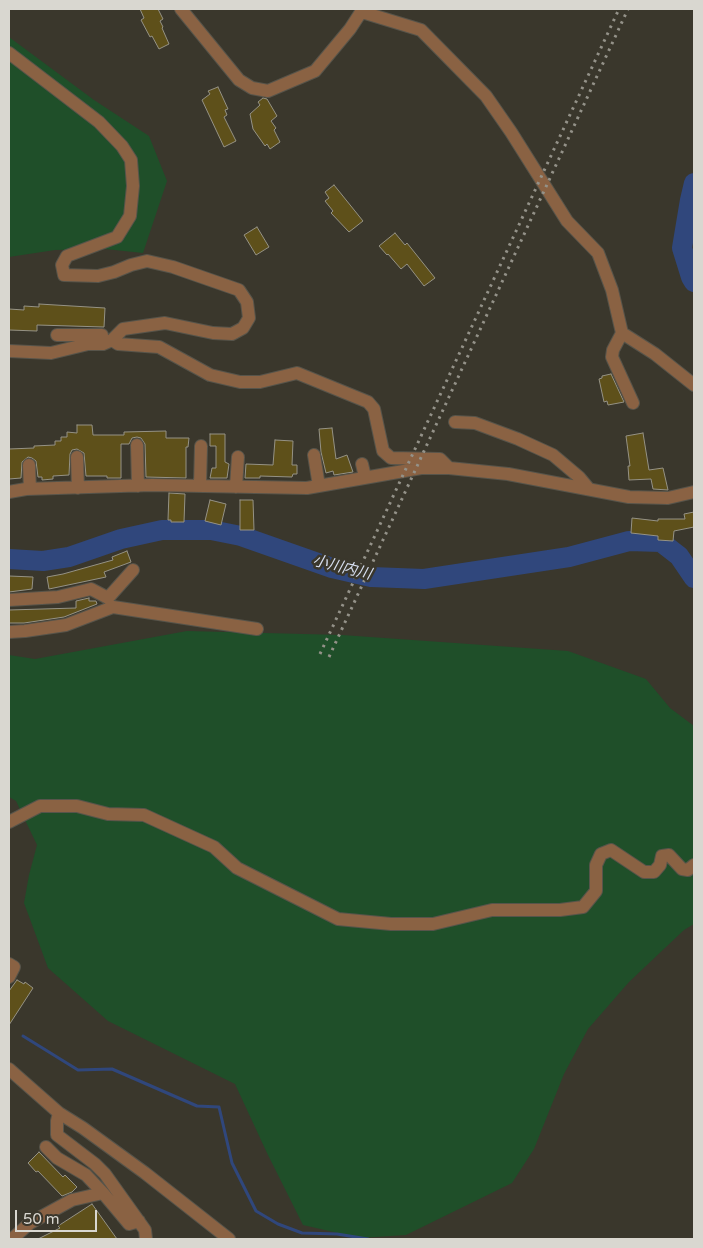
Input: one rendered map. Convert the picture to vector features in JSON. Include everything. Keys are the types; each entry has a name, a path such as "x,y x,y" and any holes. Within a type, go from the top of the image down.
{"street":[{"path":"181,9 239,80 252,88 268,91 315,71 350,30 363,10 421,30 486,96 511,132 566,221 598,253 612,290 622,333 613,350 612,357 633,403"},
{"path":"9,54 99,122 122,146 131,160 133,186 130,216 117,237 67,256 62,265 64,275 98,276 147,261 173,267 239,290 247,302 249,318 242,328 232,334 213,333 165,323 123,329 115,337 103,344 88,344 51,353 9,351"},
{"path":"622,333 654,354 694,386"},
{"path":"57,335 115,337"},
{"path":"115,337 118,344 159,347 210,375 240,382 260,382 297,373 368,402 374,409 384,451 391,458 440,459 449,468"},
{"path":"455,422 474,423 518,439 552,455 579,477 589,489"},
{"path":"137,445 138,486"},
{"path":"200,486 201,446"},
{"path":"314,455 319,486"},
{"path":"236,487 238,457"},
{"path":"77,458 78,488"},
{"path":"362,464 366,477"},
{"path":"29,465 30,489"},
{"path":"9,492 30,489 138,486 307,488 421,468 449,468 508,474 629,497 668,498 694,492"},
{"path":"9,632 66,625 110,603 133,570"},
{"path":"9,600 58,597 91,589 110,603 257,629"},
{"path":"9,822 40,806 77,806 108,814 144,815 214,847 237,868 338,919 391,924 433,924 492,910 583,908 596,891 596,865 602,854 611,850 644,872 654,872 660,865 662,856 668,855 682,869 688,870 694,865"},
{"path":"9,964 14,967 9,977"},
{"path":"9,1069 59,1113 145,1173 228,1239"},
{"path":"59,1113 57,1135 105,1174 145,1230 146,1239"},
{"path":"46,1147 58,1158 86,1175 129,1224 139,1221"},
{"path":"12,1239 30,1223 72,1200 103,1193"}],"green space":[{"path":"9,37 94,100 149,136 167,181 143,253 105,249 55,250 9,257"},
{"path":"187,631 342,635 568,651 646,679 670,708 694,726 694,924 684,930 629,982 588,1029 564,1074 534,1149 512,1183 406,1235 360,1238 303,1225 235,1084 108,1021 48,968 24,903 37,845 16,801 9,797 9,655 35,659"}],"building":[{"path":"140,9 158,9 163,19 160,21 162,28 169,44 159,49 141,20 144,18"},
{"path":"218,87 228,109 225,110 227,115 224,117 236,141 224,147 202,100 210,94 208,91"},
{"path":"263,98 267,99 277,116 271,121 276,128 274,130 280,142 270,149 267,144 265,146 253,129 250,114 260,105 258,102"},
{"path":"334,185 363,221 349,232 331,213 333,211 325,201 329,198 325,192"},
{"path":"257,227 269,247 256,255 244,235"},
{"path":"395,233 405,245 407,243 435,278 424,286 407,264 401,269 379,246"},
{"path":"39,304 105,308 104,327 37,325 37,331 9,330 9,309 24,310 24,306 39,307"},
{"path":"611,374 624,402 608,405 607,401 604,402 599,379 602,376"},
{"path":"77,425 92,425 93,435 124,435 124,432 166,431 166,438 189,438 188,447 186,447 186,478 146,477 145,444 141,438 137,437 132,438 129,444 121,444 121,478 86,476 84,453 77,449 72,450 70,454 69,475 53,476 53,479 42,480 42,477 38,477 36,461 28,457 22,462 21,478 9,479 9,449 55,445 55,441 61,441 61,437 67,437 67,432 77,433"},
{"path":"332,428 336,459 347,455 353,472 334,475 333,471 326,473 321,452 319,429"},
{"path":"643,433 649,470 663,468 668,490 653,489 651,479 629,480 628,466 630,466 626,436"},
{"path":"210,434 225,434 225,462 229,464 227,478 210,478 212,468 216,468 216,446 210,446"},
{"path":"275,440 293,441 292,465 297,465 297,474 293,474 292,477 260,476 260,478 245,478 246,464 273,465"},
{"path":"169,493 185,494 184,522 171,522 171,520 168,520"},
{"path":"210,500 226,504 221,525 205,521"},
{"path":"240,500 253,500 254,530 240,530"},
{"path":"694,512 694,527 674,531 673,541 658,540 658,536 631,533 632,518 658,521 658,519 685,519 684,514"},
{"path":"127,551 131,562 104,572 106,577 49,589 47,577 113,560 112,557"},
{"path":"9,576 33,577 32,589 9,592"},
{"path":"89,598 89,601 96,601 97,604 64,617 24,623 9,623 9,610 76,608 76,601"},
{"path":"17,980 24,984 25,982 33,988 9,1025 9,991"},
{"path":"39,1152 63,1177 65,1175 77,1187 72,1192 62,1196 28,1163"},
{"path":"92,1204 117,1239 38,1239 60,1228 58,1226"}],"waterway":[{"path":"694,183 682,248 694,282"},
{"name":"小川内川","path":"9,559 43,561 69,557 121,539 162,530 211,530 241,536 332,568 371,577 424,579 569,557 629,541 661,542 679,556 694,578"},
{"path":"23,1036 78,1070 112,1069 197,1106 219,1107 232,1163 256,1211 278,1224 302,1233 337,1234 368,1239"}],"railway":[{"path":"320,654 619,9"},
{"path":"329,657 628,9"}]}
